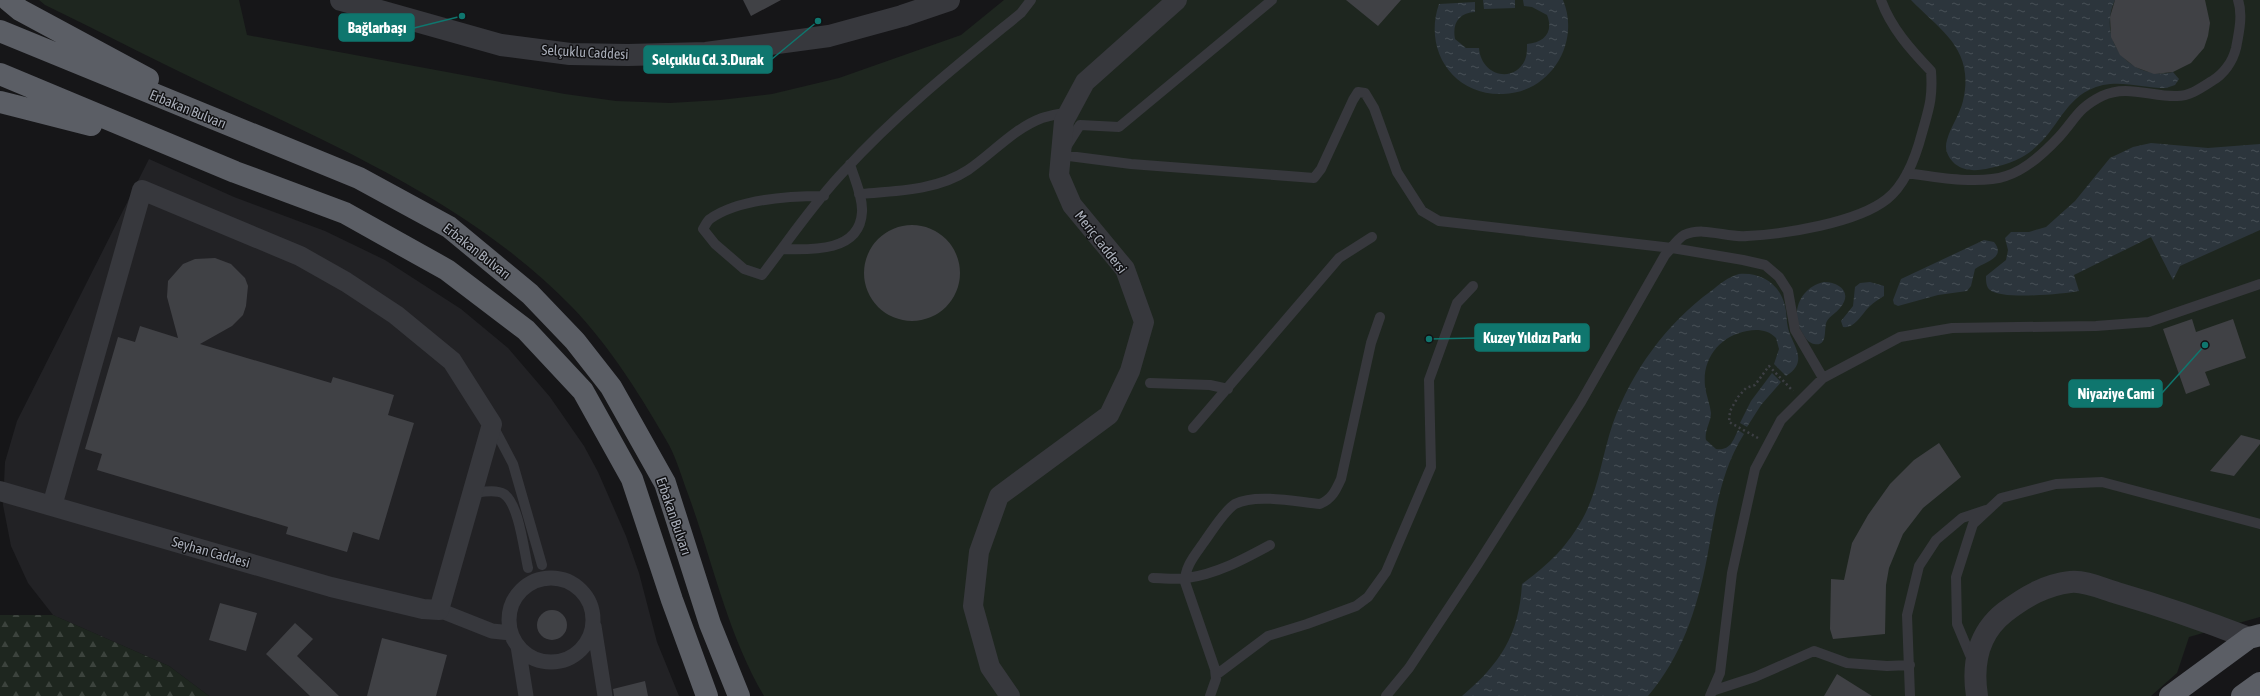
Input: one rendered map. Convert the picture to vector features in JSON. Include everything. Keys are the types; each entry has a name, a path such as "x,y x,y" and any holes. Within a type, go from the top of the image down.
{"highway":[{"path":"8,0 20,10 238,129"},
{"name":"Erbakan Bulvarı","path":"0,31 359,178 449,227 530,294 574,340 612,387 665,483 710,624 739,696"},
{"name":"Erbakan Bulvarı","path":"0,74 235,172 345,213 447,270 526,330 583,391 632,479 672,600 707,696"},
{"path":"0,102 82,122 235,172"},
{"path":"2170,696 2254,636"}],"street":[{"name":"Selçuklu Caddesi","path":"341,0 501,45 570,54 628,55 706,53 828,36 894,18 949,0"},
{"name":"Meriç Caddersi","path":"1010,696 990,667 973,606 979,552 999,496 1109,415 1130,371 1144,322 1125,269 1072,205 1059,175 1064,121 1085,82 1177,0"},
{"path":"52,506 142,190 300,256 346,282 377,302 452,361 492,424 473,493 431,609 514,640 528,656 542,662 557,662 571,658 582,649 590,637 593,618"},
{"name":"Seyhan Caddesi","path":"0,491 331,586 431,609"},
{"path":"526,696 509,620 511,606 522,590 539,579 559,579 578,587 587,597 592,609 605,696"},
{"path":"1977,696 1975,683 1979,646 1993,622 2029,596 2049,586 2072,582 2100,588 2182,612 2254,636"}],"lane":[{"path":"824,196 805,196 742,204 708,219 703,229 715,244 744,269 762,275 850,164 919,97 1021,13 1031,0"},
{"path":"1272,0 1119,127 1080,125 1061,155 1131,164 1314,178 1321,169 1353,100 1358,92 1365,93 1374,108 1397,172 1422,211 1439,221 1672,248 1743,260 1764,266 1779,277 1788,291 1794,330 1823,378"},
{"path":"1386,696 1409,668 1478,564 1581,402 1665,255 1684,236 1700,232 1746,237 1806,228 1864,213 1887,199 1907,173 1912,165 1921,140 1933,97 1931,71 1912,51 1887,17 1881,0"},
{"path":"1907,173 1947,179 1989,179 2006,176 2028,165 2059,137 2081,108 2103,95 2123,90 2178,96 2197,92 2218,78 2234,58 2238,36 2240,7 2238,0"},
{"path":"859,194 934,185 967,170 1022,128 1043,117 1069,112"},
{"path":"782,249 803,250 832,247 847,241 857,230 862,212 859,194 850,164"},
{"path":"1193,428 1339,258 1372,237"},
{"path":"1711,694 1720,673 1732,573 1755,469 1781,420 1823,378 1900,337 1952,328 2096,326 2149,322 2260,284"},
{"path":"1216,674 1268,636 1307,624 1356,606 1368,597 1386,572 1431,467 1429,380 1457,303 1473,286"},
{"path":"1210,696 1216,679 1216,674 1185,578 1185,572 1217,524 1235,505 1252,500 1320,504 1328,500 1334,494 1341,479 1371,343 1380,317"},
{"path":"1150,383 1210,385 1228,389"},
{"path":"492,424 513,464 542,565"},
{"path":"1976,669 1957,624 1956,577 1973,524 2001,498 2056,484 2102,482 2260,524"},
{"path":"473,493 496,491 504,494 508,498 514,507 528,568"},
{"path":"1910,696 1907,615 1918,566 1936,540 1962,518 1990,509"},
{"path":"1153,578 1185,578 1200,576 1239,562 1270,545"},
{"path":"1711,694 1755,677 1814,651 1847,663 1887,666 1910,665"}],"path":[{"path":"1769,443 1729,422 1730,411 1738,397 1746,388 1755,385 1769,366 1801,400"}],"shaded area":[{"path":"149,159 234,197 325,231 385,260 461,309 508,348 550,397 584,446 598,472 626,536 639,573 657,642 679,696 209,696 169,666 53,615 28,583 11,546 3,505 5,462 17,421"}],"green space":[{"path":"39,0 239,0 247,35 565,94 616,101 670,103 720,100 772,94 839,78 961,35 1004,0 2260,0 2260,617 2189,637 2177,673 2151,696 764,696 751,672 730,622 697,520 672,451 625,373 599,338 572,307 535,272 495,240 453,212 408,185 363,160 45,5"},
{"path":"0,615 53,615 169,666 209,696 0,696"}],"water":[{"path":"1483,0 1515,0 1515,8 1484,9"},
{"path":"1523,0 1563,0 1568,16 1568,33 1564,48 1557,63 1547,75 1535,85 1520,91 1503,94 1485,93 1470,87 1457,79 1446,67 1439,53 1435,38 1435,21 1439,4 1475,2 1475,12 1465,14 1458,20 1454,33 1455,39 1466,48 1479,48 1481,58 1485,65 1499,74 1506,74 1520,68 1526,58 1527,44 1543,39 1546,36 1549,27 1547,15 1532,7 1524,6"},
{"path":"1911,0 2115,0 2110,15 2110,30 2114,43 2121,55 2131,64 2144,71 2158,73 2173,72 2179,79 2175,85 2166,88 2127,84 2108,84 2098,86 2089,90 2072,103 2045,138 2030,152 2022,157 2002,165 1985,169 1972,170 1959,167 1947,153 1946,147 1947,140 1963,101 1965,83 1964,68 1960,54 1944,32"},
{"path":"2151,143 2208,148 2260,144 2260,230 2180,266 2173,280 2151,237 2074,275 2079,291 2060,294 2019,296 1996,293 1989,289 1986,284 1986,276 2006,260 2008,250 2005,238 2011,232 2029,232 2046,227 2075,201 2110,158 2133,147"},
{"path":"1984,240 1994,242 1998,252 1993,259 1975,269 1971,286 1967,291 1938,295 1898,306 1894,304 1893,300 1901,279"},
{"path":"1739,274 1762,277 1779,291 1785,306 1788,328 1798,353 1797,365 1786,376 1774,364 1779,349 1776,338 1766,332 1755,330 1737,334 1721,343 1715,350 1706,366 1705,386 1711,413 1706,433 1706,440 1716,449 1721,449 1728,447 1738,430 1744,434 1729,463 1724,479 1716,510 1703,577 1693,614 1679,648 1660,681 1648,696 1462,696 1487,672 1505,647 1517,619 1522,584 1556,555 1571,538 1583,518 1597,483 1613,423 1640,367 1679,318 1721,283"},
{"path":"1824,282 1840,286 1845,293 1845,298 1844,303 1827,321 1825,336 1822,343 1814,344 1810,343 1806,339 1799,326 1797,310 1803,295 1809,289"},
{"path":"1870,282 1884,286 1884,296 1867,309 1855,323 1847,327 1843,327 1841,321 1853,306 1855,287 1860,283"},
{"path":"1772,373 1781,382 1761,405 1747,427 1740,423 1751,401"}],"building":[{"path":"743,0 781,0 751,16"},
{"path":"1346,0 1401,0 1378,26"},
{"path":"2115,0 2205,0 2210,23 2204,48 2191,63 2173,72 2154,74 2135,67 2120,55 2111,37 2110,17"},
{"path":"912,225 930,229 939,233 946,239 952,246 956,255 960,273 956,291 952,300 946,307 939,313 930,317 912,321 894,317 885,313 878,307 872,300 868,291 864,273 868,255 872,246 878,239 885,233 894,229"},
{"path":"215,258 231,264 245,278 248,286 246,306 243,315 232,326 200,344 331,383 333,377 394,395 388,415 414,423 379,540 353,532 347,552 286,534 288,527 97,470 102,454 85,449 118,337 135,342 140,326 178,338 167,297 168,281 183,264 195,259"},
{"path":"2192,319 2196,332 2233,319 2246,358 2205,372 2210,385 2186,394 2163,329"},
{"path":"2241,435 2260,440 2260,444 2234,476 2210,471"},
{"path":"1939,443 1961,477 1923,508 1903,534 1889,568 1886,585 1885,634 1833,639 1830,629 1831,579 1844,580 1852,543 1868,515 1890,484 1914,460"},
{"path":"220,603 257,613 246,651 209,640"},
{"path":"552,610 563,614 567,625 563,636 552,640 541,636 537,625 541,614"},
{"path":"295,623 313,639 297,656 339,696 310,696 266,654"},
{"path":"382,638 447,655 436,696 367,696"},
{"path":"1837,674 1872,696 1824,696"},
{"path":"645,681 648,696 614,696 613,689"}],"place":[{"name":"Bağlarbaşı","path":"462,16"},
{"name":"Selçuklu Cd. 3.Durak","path":"818,21"},
{"name":"Kuzey Yıldızı Parkı","path":"1429,339"},
{"name":"Niyaziye Cami","path":"2205,345"}]}
